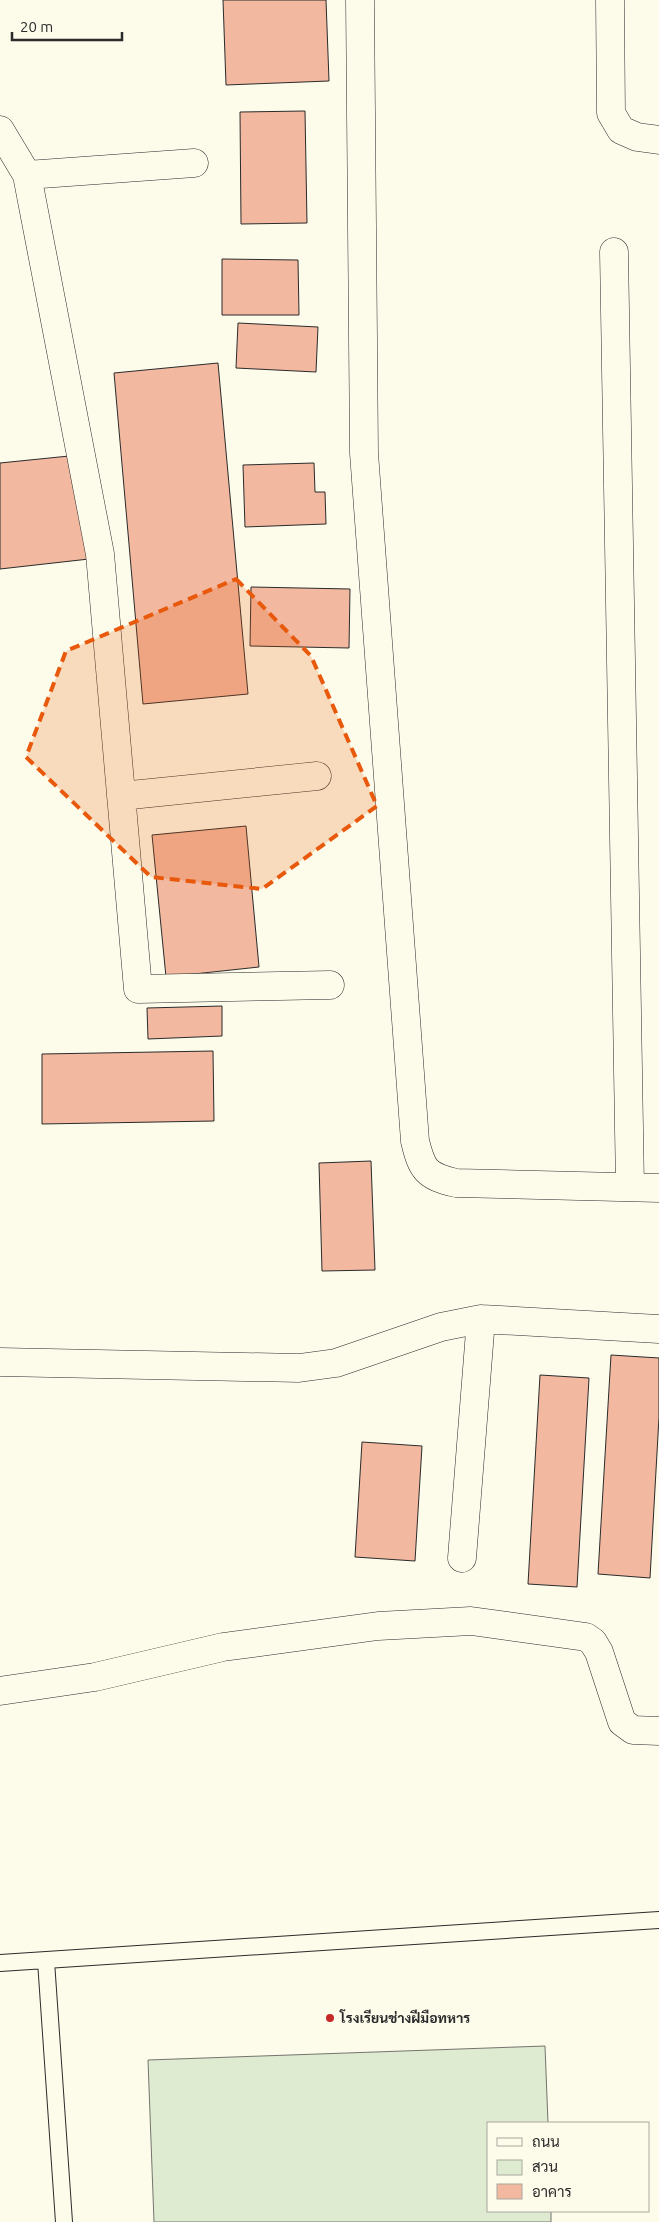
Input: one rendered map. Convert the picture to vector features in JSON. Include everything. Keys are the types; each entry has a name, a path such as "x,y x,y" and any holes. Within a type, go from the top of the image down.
{"street":[{"path":"360,0 364,452 417,1148 420,1164 436,1178 456,1183 659,1188"},
{"path":"610,0 611,113 621,130 637,137 659,140"},
{"path":"0,130 27,175 100,554 138,989 330,985"},
{"path":"27,175 194,163"},
{"path":"614,252 630,1187"},
{"path":"121,796 317,776"},
{"path":"462,1558 481,1319"},
{"path":"0,1362 299,1368 336,1363 440,1327 481,1319 659,1328"},
{"path":"0,1691 96,1677 223,1647 378,1626 471,1622 586,1637 593,1642 599,1652 622,1722 633,1730 659,1731"}],"lane":[{"path":"0,1963 659,1920"},
{"path":"46,1961 64,2222"}],"highlighted area":[{"path":"236,579 311,656 377,806 262,889 151,877 26,757 66,651"}],"green space":[{"path":"545,2046 548,2122 487,2122 487,2212 551,2212 551,2222 154,2222 148,2060"}],"building":[{"path":"223,0 326,0 329,81 226,85"},
{"path":"305,111 307,223 241,224 240,112"},
{"path":"222,259 298,260 299,315 222,315"},
{"path":"238,323 318,327 316,372 236,368"},
{"path":"218,363 248,694 143,704 114,373"},
{"path":"79,455 89,559 0,569 0,463"},
{"path":"314,463 315,492 325,492 326,524 245,527 243,465"},
{"path":"251,587 350,589 349,648 250,646"},
{"path":"246,826 259,967 166,977 152,835"},
{"path":"222,1006 222,1036 148,1039 147,1008"},
{"path":"213,1051 214,1121 42,1124 42,1054"},
{"path":"371,1161 375,1270 322,1271 319,1163"},
{"path":"611,1355 659,1358 659,1417 650,1578 598,1574"},
{"path":"540,1375 589,1378 577,1587 528,1584"},
{"path":"362,1442 422,1446 415,1561 355,1557"}],"place":[{"name":"โรงเรียนช่างฝีมือทหาร","path":"330,2018"}]}
